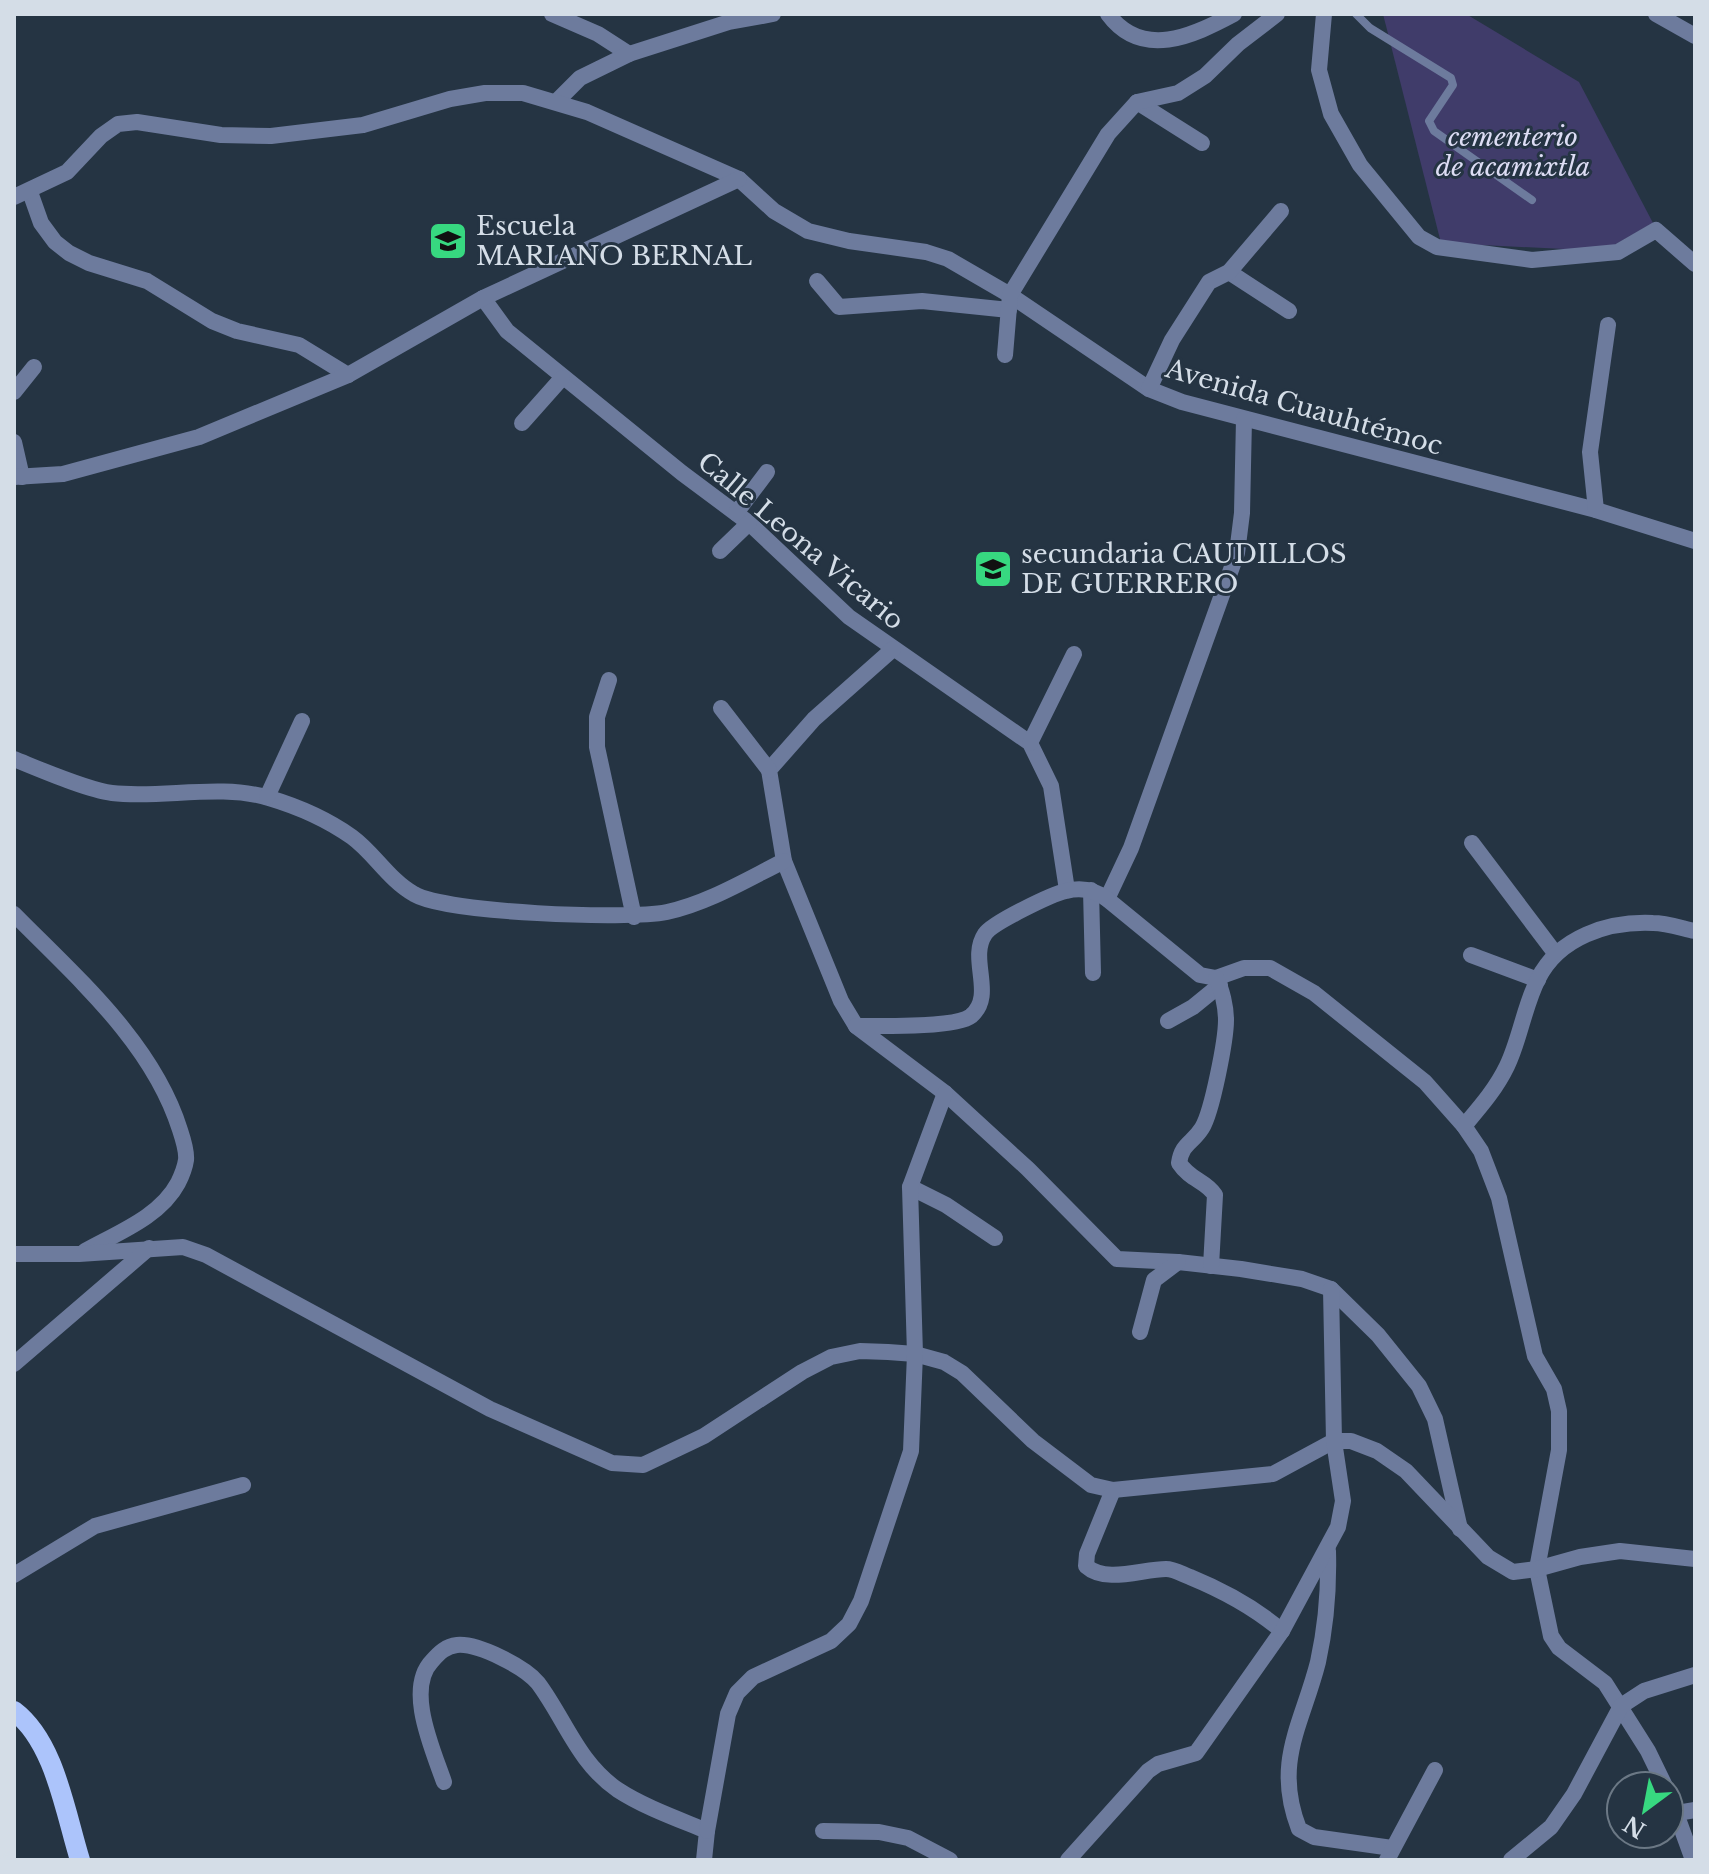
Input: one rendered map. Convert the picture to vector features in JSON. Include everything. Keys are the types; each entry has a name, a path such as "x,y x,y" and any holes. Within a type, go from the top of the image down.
{"main road":[{"path":"14,1711 27,1720 41,1739 80,1860"}],"street":[{"path":"552,14 598,34 629,54"},
{"path":"557,101 580,78 629,54 728,18 773,14"},
{"path":"1108,14 1115,25 1136,38 1161,41 1199,32 1234,14"},
{"path":"1005,355 1009,303 1108,134 1137,102 1187,88 1277,14"},
{"path":"1324,14 1319,70 1331,114 1360,165 1419,237 1437,247 1532,260 1618,252 1656,230 1695,264"},
{"path":"1656,14 1695,36"},
{"name":"Avenida Cuauhtémoc","path":"22,195 67,172 101,136 118,124 137,122 221,135 271,136 363,125 450,99 485,93 523,93 557,101 739,179 774,211 808,231 937,256 959,265 1009,303 1149,389 1182,402 1596,510 1695,541"},
{"path":"1137,102 1202,143"},
{"path":"14,442 18,477 63,474 199,437 348,375 483,298 739,179"},
{"path":"22,195 55,242 69,253 89,263 147,281 212,321 237,331 299,345 348,375"},
{"path":"1149,389 1172,340 1209,282 1229,272 1281,211"},
{"path":"1229,272 1289,311"},
{"path":"817,281 839,307 922,301 1009,303"},
{"name":"Calle Leona Vicario","path":"483,298 507,331 562,378 743,518 849,617 1030,743 1051,786 1067,890"},
{"path":"1596,510 1590,452 1608,325"},
{"path":"14,392 34,367"},
{"path":"522,423 562,378"},
{"path":"1107,899 1131,848 1237,553 1242,513 1244,419"},
{"path":"720,551 743,518 767,472"},
{"path":"769,770 814,719 893,649"},
{"path":"1030,743 1074,654"},
{"path":"609,680 597,717 597,747 634,917"},
{"path":"721,708 769,770 784,861 841,1001 856,1026 945,1093 1028,1169 1117,1259 1211,1266 1302,1279 1331,1289 1378,1335 1419,1386 1435,1419 1461,1530"},
{"path":"267,797 302,721"},
{"path":"14,759 111,793 213,791 267,797 316,817 352,837 396,881 416,895 437,903 634,917 668,912 713,897 784,861"},
{"path":"1472,843 1555,953"},
{"path":"856,1026 912,1026 968,1019 979,1009 983,994 979,953 985,934 1000,922 1067,890 1091,890 1107,899 1200,975 1218,982"},
{"path":"1091,890 1093,973"},
{"path":"14,914 120,1025 154,1073 175,1113 183,1140 186,1160 178,1183 165,1202 79,1254"},
{"path":"1464,1126 1495,1089 1508,1063 1538,980 1555,953 1585,934 1614,926 1653,923 1695,931"},
{"path":"1471,955 1538,980"},
{"path":"1168,1021 1193,1007 1218,982 1244,968 1270,968 1314,993 1425,1082 1464,1126 1481,1151 1499,1198 1535,1356 1554,1389 1559,1411 1559,1450 1537,1569 1551,1636 1559,1648 1605,1683 1657,1770"},
{"path":"1211,1266 1215,1195 1210,1187 1187,1175 1179,1163 1181,1150 1201,1130 1210,1103 1226,1020 1218,982"},
{"path":"704,1860 728,1714 737,1693 753,1677 831,1641 849,1624 861,1601 911,1451 915,1354 910,1187 945,1093"},
{"path":"910,1187 946,1205 995,1238"},
{"path":"14,1254 79,1254 183,1247 206,1255 490,1409 612,1463 643,1465 704,1436 802,1372 831,1357 860,1351 915,1354 944,1362 962,1373 1033,1441 1091,1485 1113,1490 1273,1474 1334,1441 1351,1441 1377,1451 1406,1471 1488,1557 1513,1572 1620,1551 1695,1559"},
{"path":"14,1364 149,1248"},
{"path":"1140,1332 1154,1280 1178,1262"},
{"path":"1068,1860 1148,1771 1158,1764 1196,1753 1282,1631 1328,1550 1338,1527 1343,1501 1334,1441 1331,1289"},
{"path":"14,1575 95,1526 243,1485"},
{"path":"1113,1490 1087,1554 1086,1566 1093,1572 1109,1575 1169,1569 1254,1607 1282,1631"},
{"path":"1328,1550 1329,1588 1318,1662 1293,1735 1289,1758 1289,1787 1299,1829 1314,1837 1390,1854 1435,1770"},
{"path":"444,1782 426,1733 420,1695 425,1668 442,1650 455,1645 468,1646 520,1667 537,1682 576,1748 617,1789 707,1831"},
{"path":"1511,1860 1551,1827 1574,1794 1621,1706 1644,1691 1695,1675"},
{"path":"823,1831 879,1832 908,1838 950,1860"},
{"path":"1685,1836 1693,1860"}],"lane":[{"path":"1356,14 1370,28 1451,78 1453,85 1429,121 1434,131 1532,200"}],"green space":[{"name":"cementerio de acamixtla","path":"1383,14 1466,14 1579,82 1653,223 1604,251 1441,243"}],"place":[{"name":"Escuela MARIANO BERNAL","path":"448,241"},
{"name":"secundaria CAUDILLOS DE GUERRERO","path":"993,569"}]}
